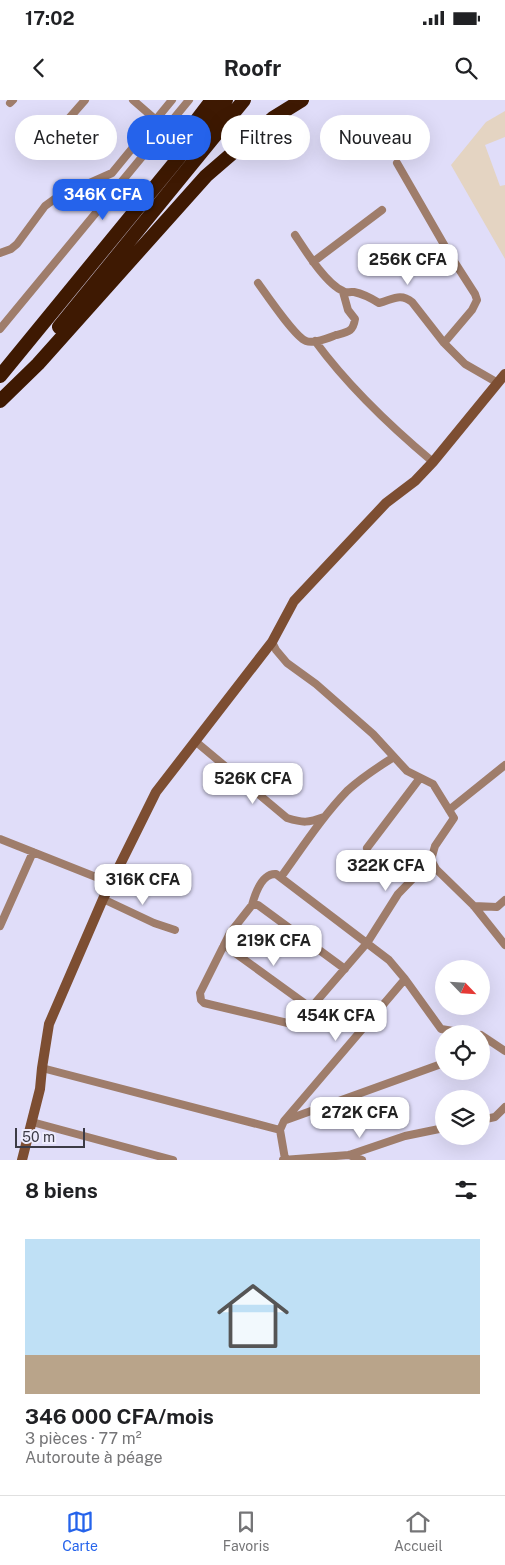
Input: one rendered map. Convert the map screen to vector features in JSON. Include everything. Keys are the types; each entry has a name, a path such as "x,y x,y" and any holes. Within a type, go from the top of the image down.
{"highway":[{"path":"0,376 212,100"},
{"path":"0,376 226,100"},
{"path":"0,400 244,100"},
{"path":"0,400 38,364 206,176 273,118 302,100"}],"street":[{"path":"72,115 85,100"},
{"path":"133,100 150,115"},
{"path":"160,115 172,100"},
{"path":"0,328 189,100"},
{"path":"0,253 11,249 17,244 45,206 56,198 112,173 127,155"},
{"path":"397,163 477,300 472,310 444,343"},
{"path":"314,262 382,210"},
{"path":"258,283 297,333 306,341 315,341 348,332 353,327 354,319 348,310 343,292 327,278 295,235"},
{"path":"22,1160 40,1089 50,1024 103,900 156,792 272,642 294,601 386,503 414,481 433,462 502,378 465,364 444,343 406,297 399,296 379,303 368,296 355,292 343,292"},
{"path":"315,341 336,370 406,440 433,462"},
{"path":"272,642 287,663 316,684 373,734 407,771 433,784 454,818 435,846 431,860 398,894 367,944 296,1025 204,1003 201,1000 200,993 230,933 252,906 258,888 267,876 272,873 281,877 367,944 389,960 439,1025"},
{"path":"195,742 287,818 302,823 324,816"},
{"path":"281,877 324,816 349,790 394,757"},
{"path":"449,810 505,764"},
{"path":"367,848 420,778"},
{"path":"0,839 112,883"},
{"path":"0,926 33,852"},
{"path":"431,860 436,869 474,906 505,945"},
{"path":"103,900 154,924 175,930"},
{"path":"474,906 497,907 505,900"},
{"path":"252,906 258,905 345,969"},
{"path":"224,945 311,1008"},
{"path":"405,979 284,1121 280,1130 284,1159 311,1159 349,1155 405,1136 435,1130"},
{"path":"490,1041 505,1051"},
{"path":"284,1121 435,1066"},
{"path":"42,1068 280,1130"},
{"path":"490,1118 494,1117 505,1107"},
{"path":"32,1122 173,1160"},
{"path":"349,1155 362,1160"}],"shaded area":[{"path":"505,111 505,137 485,145 500,186 505,185 505,259 451,165 486,122"}]}
